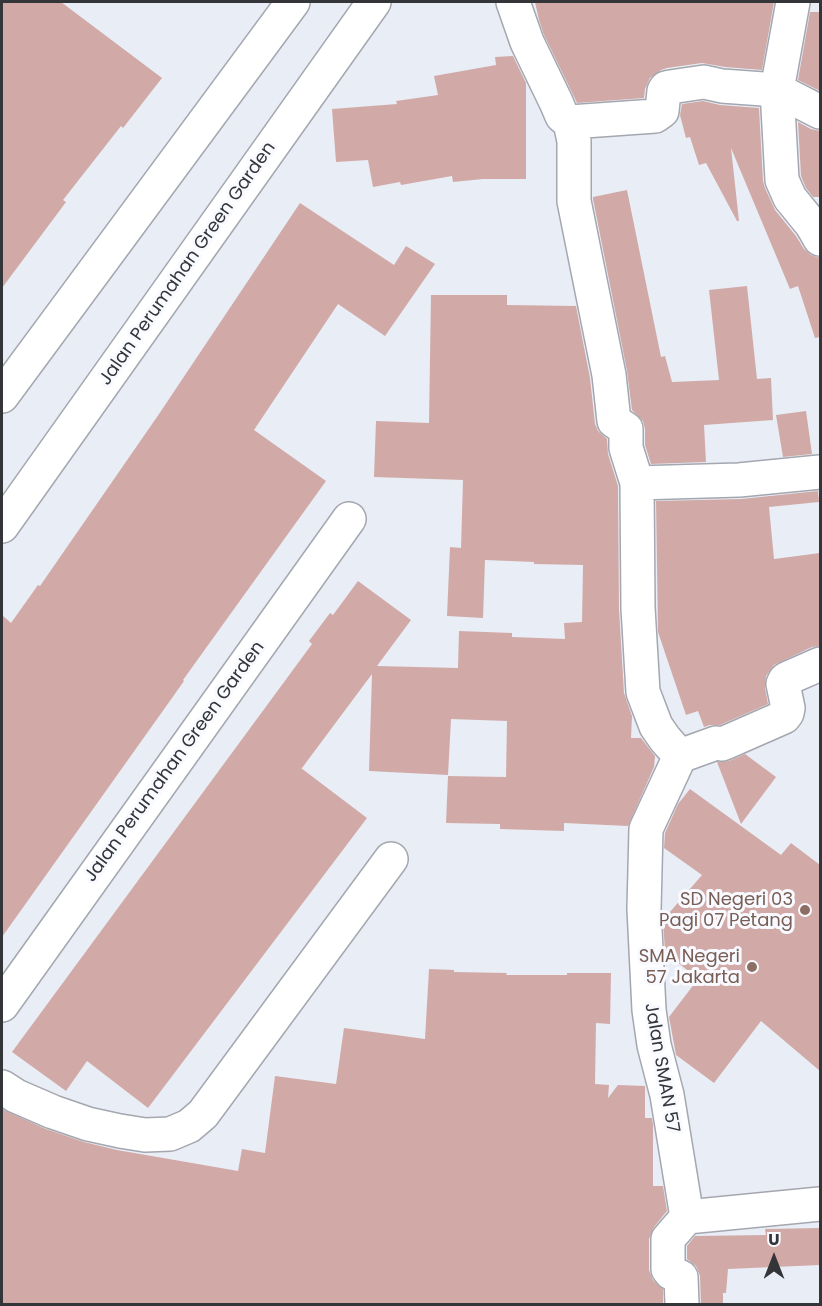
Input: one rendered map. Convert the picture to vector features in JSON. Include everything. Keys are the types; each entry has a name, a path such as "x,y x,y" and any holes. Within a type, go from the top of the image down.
{"street":[{"path":"2,396 293,2"},
{"name":"Jalan Perumahan Green Garden","path":"2,526 374,2"},
{"path":"513,2 526,42 562,116 570,122 659,115 662,111 666,88 704,82 722,86 777,90 820,112"},
{"path":"793,2 777,90 782,180 790,198 812,225 820,239"},
{"path":"570,122 574,141 574,201 609,375 614,421 626,429 626,448 636,483 638,608 643,692 648,709 665,740 680,756 716,743 722,744 784,717 788,708 783,684 785,680 820,664"},
{"path":"636,483 739,480 820,472"},
{"name":"Jalan Perumahan Green Garden","path":"2,1005 349,519"},
{"name":"Jalan SMAN 57","path":"680,756 646,829 644,909 654,1045 667,1095 687,1217"},
{"path":"2,1087 16,1096 53,1112 88,1124 120,1131 145,1135 170,1134 189,1126 203,1114 391,859"},
{"path":"682,1305 681,1278 671,1273 669,1269 668,1239 687,1217 820,1204"}],"building":[{"path":"2,2 61,2 162,78 63,200 66,202 2,288"},
{"path":"535,2 774,2 762,70 702,63 667,68 650,78 644,98 577,103 544,35"},
{"path":"810,12 820,12 820,91 798,80"},
{"path":"513,56 526,83 526,179 453,182 452,176 401,185 400,182 373,187 368,160 336,162 332,109 397,104 396,101 438,95 434,76 496,65 495,57"},
{"path":"703,101 720,105 759,108 765,188 775,210 804,249 820,258 820,337 815,338 798,286 790,289 731,148 739,221 706,163 699,165 690,137 686,138 680,115 682,104"},
{"path":"798,122 820,131 820,197 813,197 801,176"},
{"path":"627,190 661,357 665,356 672,382 719,380 709,290 747,286 757,379 771,378 773,420 704,425 706,462 651,464 645,445 643,421 632,410 627,371 593,199 593,197"},
{"path":"300,203 394,265 406,246 435,264 385,336 338,304 254,430 326,481 2,937 2,615 11,623 38,585 40,586 159,414"},
{"path":"431,295 507,295 507,305 576,306 590,378 595,424 598,431 607,439 608,454 618,486 619,609 624,693 632,716 631,738 641,738 655,756 654,767 628,826 564,823 564,831 500,829 500,824 446,823 448,776 506,777 507,721 451,719 448,775 369,771 372,674 301,768 367,818 148,1108 87,1061 66,1091 12,1052 312,644 309,641 330,613 333,615 358,581 411,620 377,666 458,668 459,631 512,633 512,637 565,639 564,623 582,622 583,565 534,564 534,562 485,560 483,618 447,616 450,547 461,548 463,480 374,477 376,421 429,423"},
{"path":"806,411 812,454 783,457 776,415"},
{"path":"818,491 819,502 769,507 774,559 820,553 820,646 812,647 774,665 766,676 765,688 768,704 720,725 704,727 698,711 686,715 658,632 656,501 741,499"},
{"path":"745,754 776,777 741,824 717,762 729,761"},
{"name":"SMA Negeri 57 Jakarta","path":"690,789 781,855 791,843 820,865 820,1071 761,1021 714,1083 676,1055 669,1017 698,979 665,952 663,920 702,875 664,848 665,833 678,804"},
{"path":"429,969 507,973 506,975 611,973 610,1024 596,1023 595,1084 609,1085 608,1098 618,1085 645,1086 645,1118 652,1118 653,1124 653,1186 663,1186 667,1211 654,1227 649,1239 649,1270 653,1280 663,1289 663,1305 2,1305 2,1109 46,1129 84,1142 238,1171 242,1149 265,1153 275,1076 336,1084 344,1028 425,1039"},
{"path":"820,1228 820,1265 728,1269 723,1305 701,1305 700,1276 696,1266 687,1259 687,1246 695,1236 766,1235 765,1229"}],"place":[{"name":"SD Negeri 03 Pagi 07 Petang","path":"805,910"},
{"name":"SMA Negeri 57 Jakarta","path":"752,967"}]}
